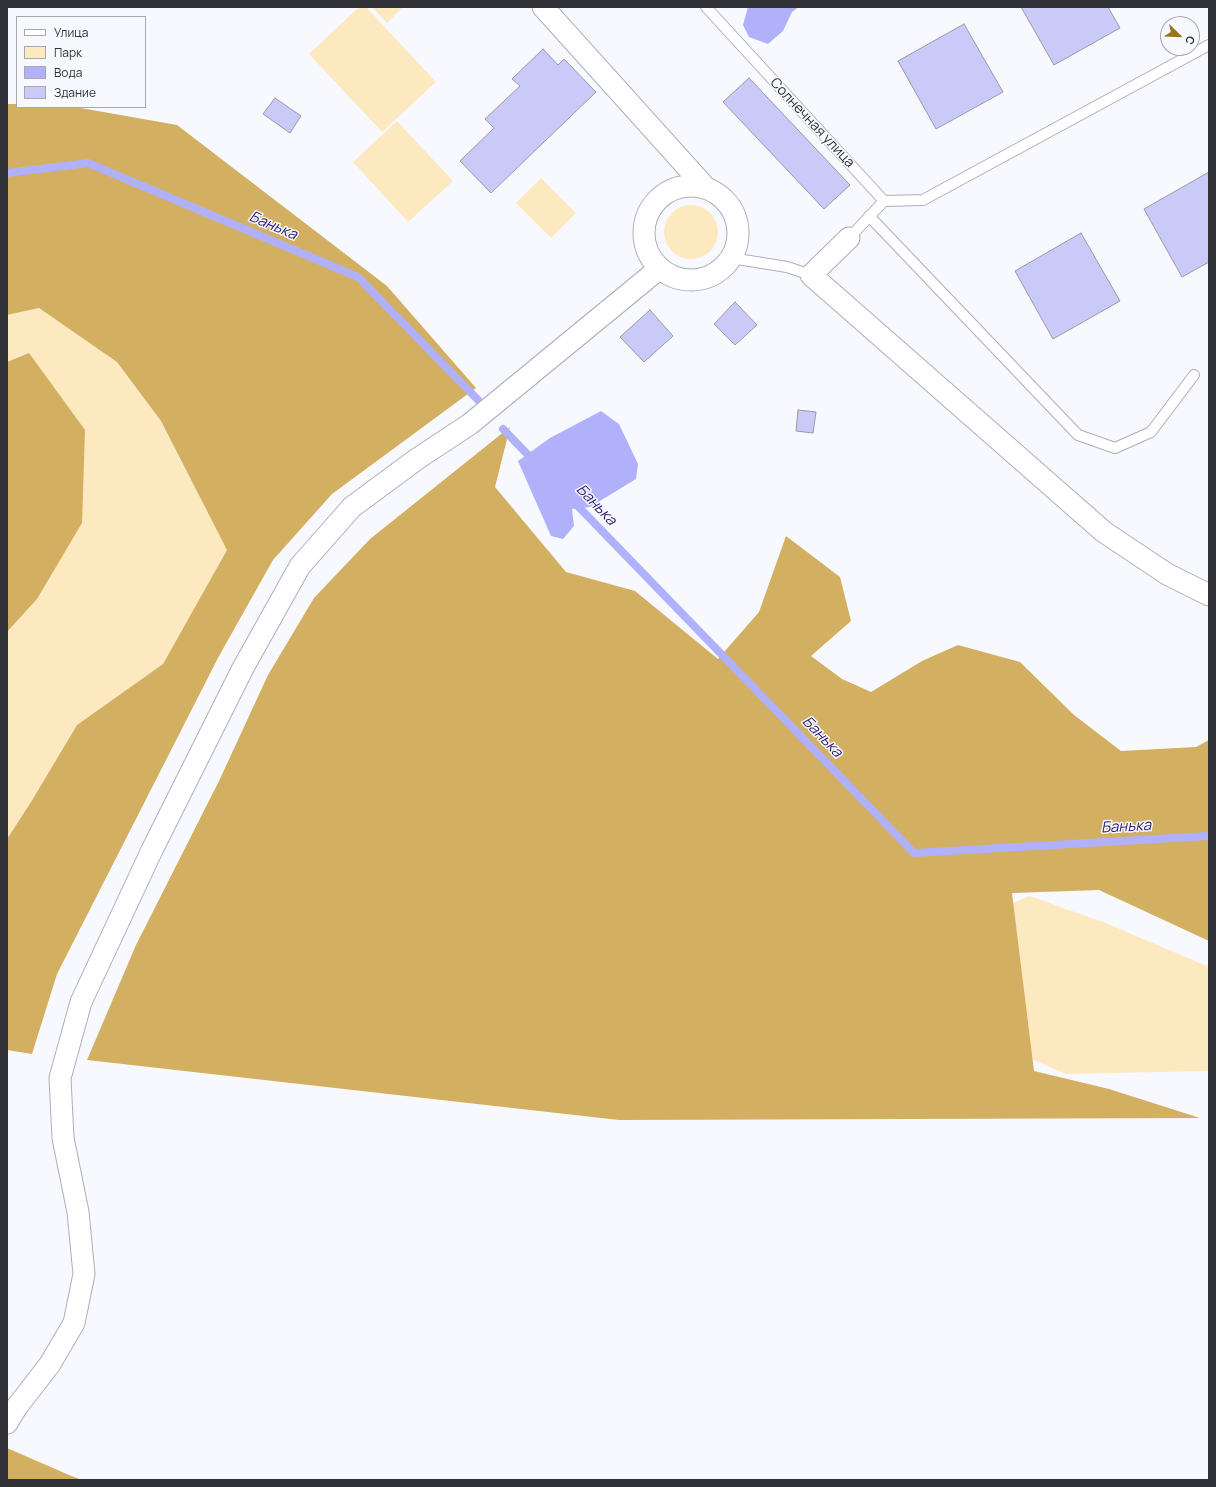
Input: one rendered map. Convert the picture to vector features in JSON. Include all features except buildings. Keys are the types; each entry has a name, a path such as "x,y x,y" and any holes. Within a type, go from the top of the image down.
{"street":[{"path":"543,7 706,188"},
{"path":"692,185 706,188 720,195 731,207 739,232 737,245 731,258 723,268 712,276 698,280 685,280 678,278 660,268 654,262 645,243 644,229 648,216 655,203 665,194 678,187 692,185"},
{"path":"849,238 811,275 1104,532 1167,574 1209,595"},
{"path":"7,1423 16,1408 50,1364 74,1322 84,1274 78,1212 63,1138 60,1078 81,1002 152,850 243,668 296,573 300,566 352,507 417,459 470,424 660,268"}],"lane":[{"name":"Солнечная улица","path":"706,7 884,201"},
{"path":"849,238 884,201 923,200 1209,45"},
{"path":"869,216 1078,435 1115,448 1151,432 1194,375"},
{"path":"731,258 787,267 811,275"}],"green space":[{"path":"359,7 366,7 436,82 382,132 309,54"},
{"path":"372,7 403,7 387,23"},
{"path":"397,121 453,181 408,222 353,162"},
{"path":"541,178 576,213 551,238 516,203"},
{"path":"686,205 696,205 710,213 716,222 718,232 716,242 710,251 696,259 686,259 676,254 669,247 664,237 664,227 669,217 676,210"},
{"path":"39,308 117,362 161,421 227,550 163,664 77,725 7,839 7,632 37,599 30,353 7,362 7,315"},
{"path":"1030,896 1108,924 1209,967 1209,1071 1066,1074 941,1020 939,932"}],"shaded area":[{"path":"7,104 16,104 16,108 81,108 177,125 387,286 476,388 332,494 273,560 219,656 57,974 32,1054 7,1050 7,839 77,725 163,664 227,550 161,421 117,362 39,308 7,315"},
{"path":"29,353 85,430 82,523 37,599 7,632 7,362"},
{"path":"510,427 495,487 566,572 635,591 718,659 759,612 786,536 840,577 851,621 811,656 842,679 871,692 922,661 958,645 1020,662 1074,715 1121,751 1196,747 1209,740 1209,941 1099,890 1012,893 1034,1071 1109,1089 1200,1118 619,1120 87,1060 136,945 219,781 268,675 314,598 370,539"},
{"path":"7,1448 69,1475 82,1480 7,1480"}],"water":[{"path":"748,7 799,7 792,12 783,31 768,44 749,37 743,25"},
{"path":"601,411 619,424 638,464 636,479 590,507 572,509 574,526 563,539 551,536 518,461 550,438"}],"waterway":[{"name":"Банька","path":"7,173 88,163 358,277 483,405"},
{"name":"Банька","path":"503,429 534,461"},
{"name":"Банька","path":"573,501 914,853 1209,836"}]}
